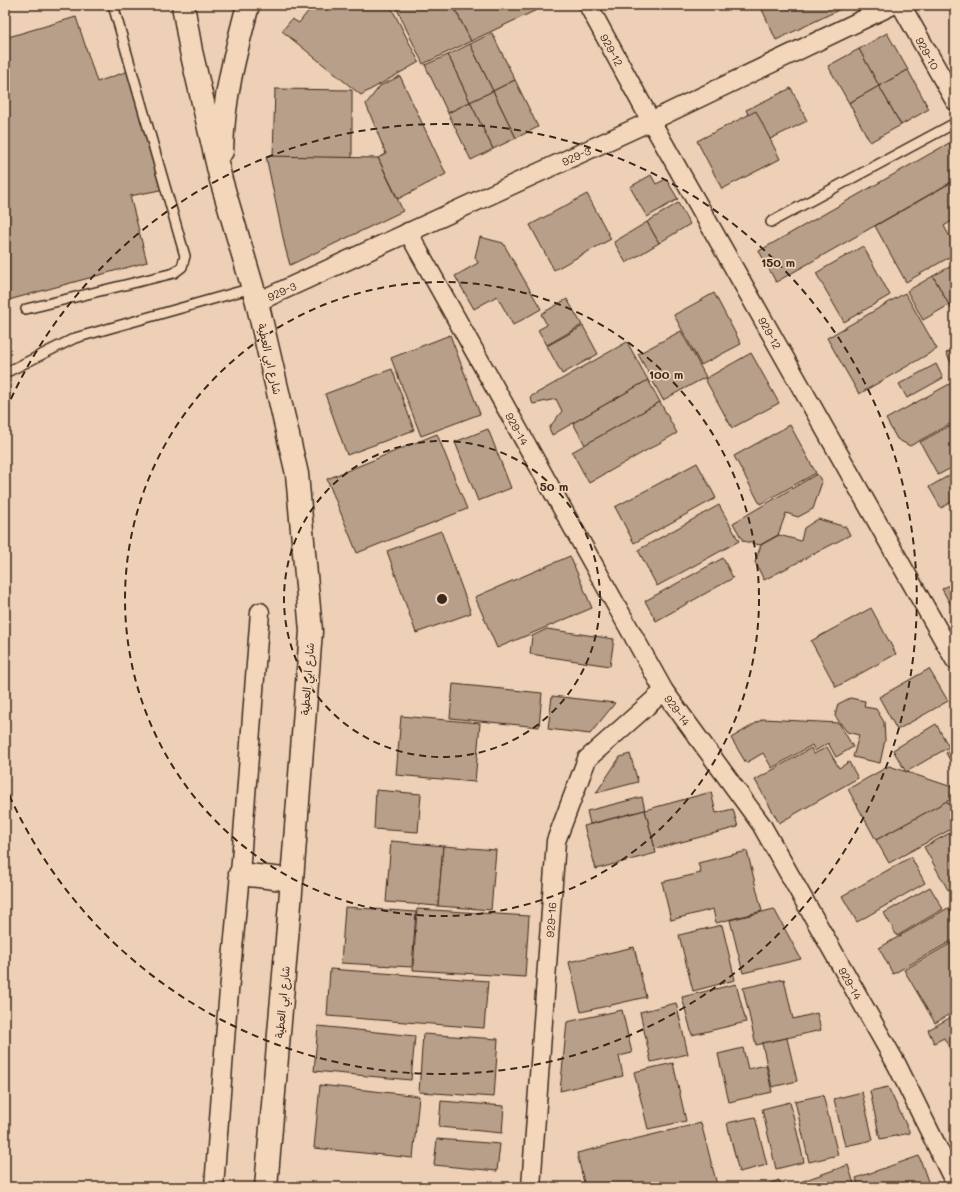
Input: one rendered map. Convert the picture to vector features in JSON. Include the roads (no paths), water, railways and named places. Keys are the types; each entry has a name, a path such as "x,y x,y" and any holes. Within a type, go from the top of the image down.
{"street":[{"name":"شارع ابي العطية","path":"183,5 221,180 254,295 297,474 311,631 266,1187"},
{"name":"شارع ابي العطية","path":"221,180 222,130 228,84 248,5"},
{"name":"929-12","path":"588,5 651,121 955,660"},
{"name":"929-3","path":"254,295 408,232 651,121 892,5"},
{"name":"929-10","path":"901,5 955,101"},
{"name":"929-14","path":"408,232 664,691 761,824 897,1065 955,1183"},
{"path":"214,1187 260,612"},
{"name":"929-16","path":"530,1187 556,841 587,759 664,691"},
{"path":"240,874 292,880"}],"lane":[{"path":"26,309 174,273 182,267 185,256 112,5"},
{"path":"771,222 955,123"},
{"path":"5,373 75,338 254,295"}]}
